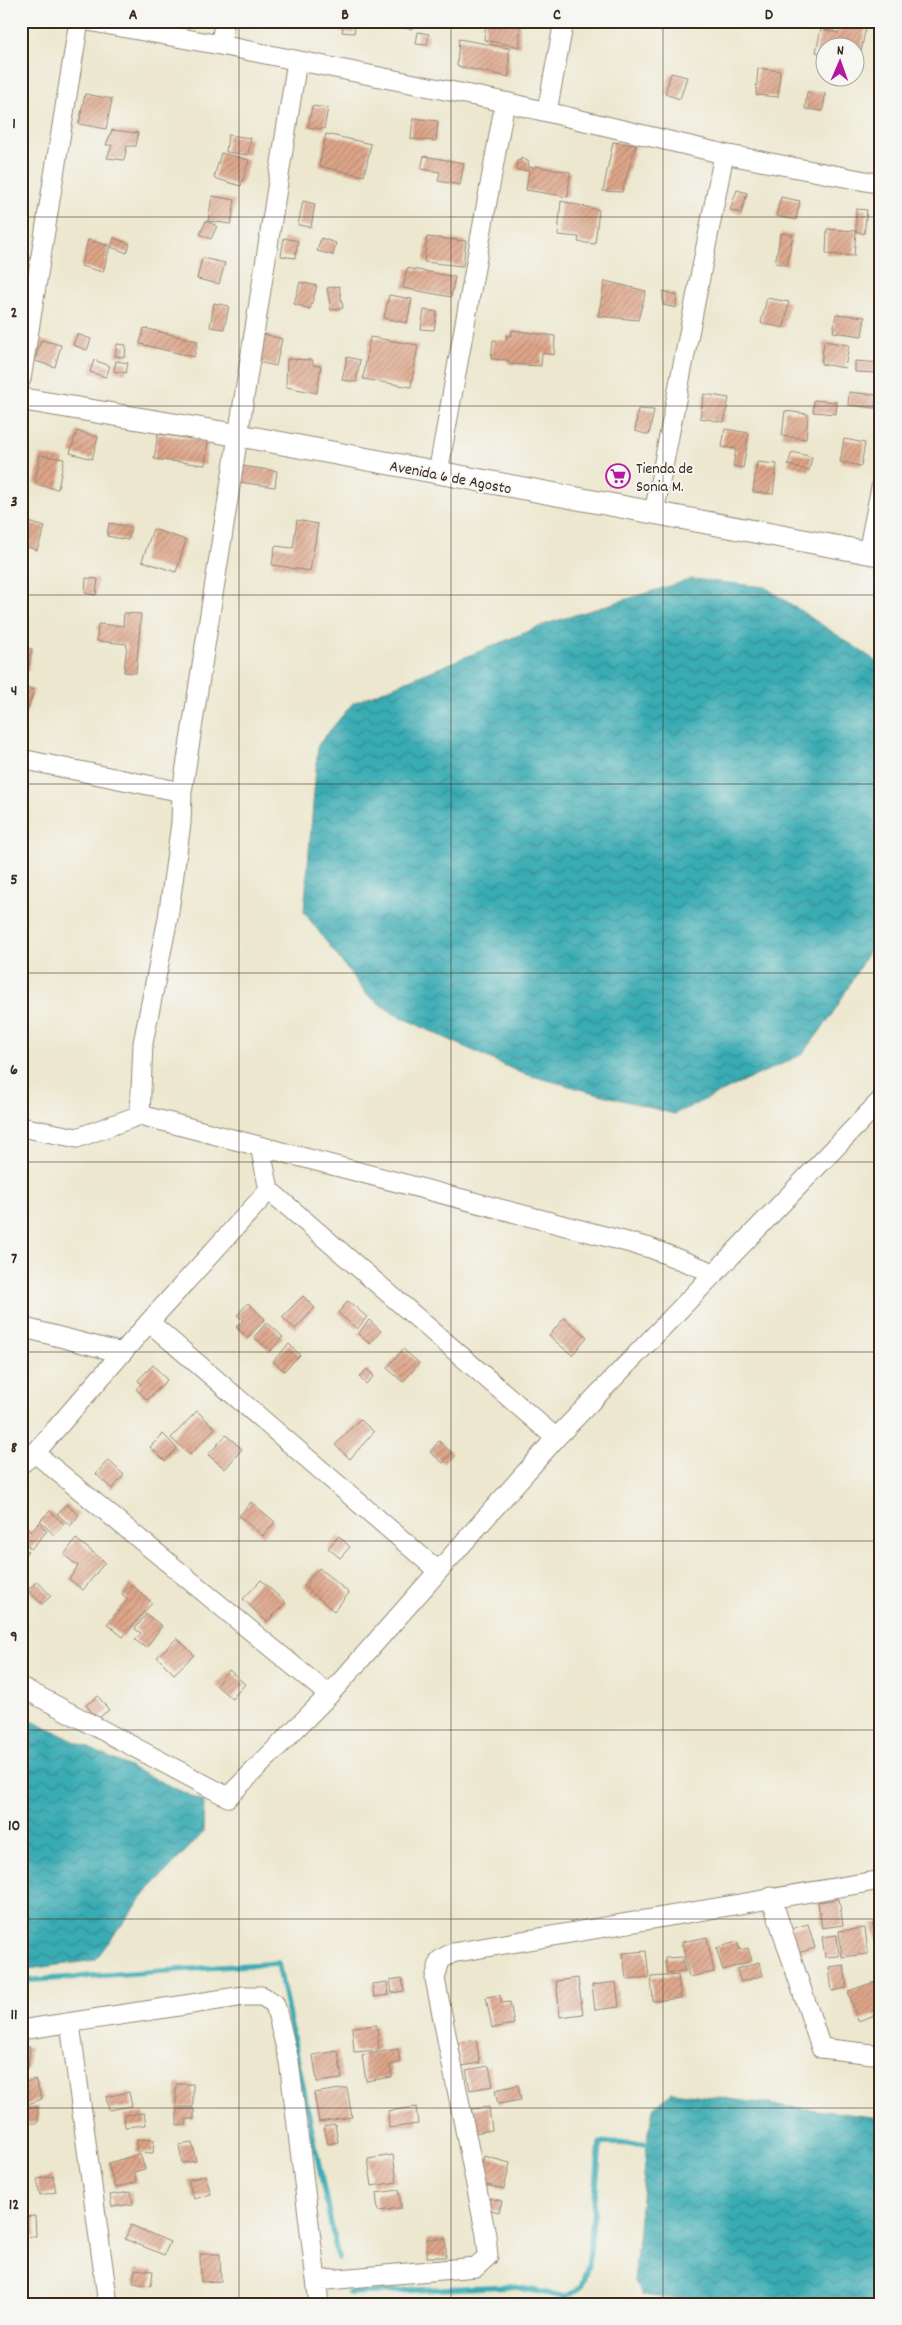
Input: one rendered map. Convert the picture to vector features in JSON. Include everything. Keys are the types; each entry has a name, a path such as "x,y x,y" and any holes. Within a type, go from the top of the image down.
{"street":[{"path":"21,379 79,21"},
{"path":"88,21 220,45 505,102 724,154 881,184"},
{"path":"220,45 225,21"},
{"path":"547,111 564,21"},
{"path":"140,1115 143,1043 168,918 181,823 182,792 297,61"},
{"path":"438,473 505,102"},
{"path":"654,513 724,154"},
{"name":"Avenida 6 de Agosto","path":"21,399 237,435 875,554"},
{"path":"875,554 881,487"},
{"path":"21,759 182,792"},
{"path":"21,1687 228,1797 329,1695 437,1570 556,1438 881,1100"},
{"path":"21,1127 76,1138 140,1115 650,1248 714,1273"},
{"path":"260,1146 269,1190 556,1438"},
{"path":"269,1190 28,1458 329,1695"},
{"path":"149,1322 437,1570"},
{"path":"21,1327 122,1353"},
{"path":"316,2282 476,2267 488,2256 486,2235 435,1979 440,1960 452,1952 881,1880"},
{"path":"771,1897 821,2048 881,2055"},
{"path":"21,2030 244,1996 262,1996 276,2004 288,2061 319,2304"},
{"path":"70,2024 108,2304"}],"water":[{"path":"692,579 765,587 879,663 881,662 881,929 834,1012 803,1054 674,1114 521,1073 394,1014 366,994 304,912 318,745 353,703 546,624"},
{"path":"21,1716 204,1802 203,1833 149,1889 95,1960 21,1970"},
{"path":"672,2092 881,2118 881,2304 713,2304 642,2295 634,2282 647,2144 653,2108"}],"building":[{"path":"344,21 356,21 354,33 342,32"},
{"path":"385,21 412,21 411,29 385,25"},
{"path":"486,21 520,21 520,47 484,40"},
{"path":"842,21 866,26 864,38 819,38 821,29 839,33"},
{"path":"418,32 429,34 427,45 416,44"},
{"path":"459,39 509,48 509,77 457,66"},
{"path":"758,68 780,71 778,97 756,95"},
{"path":"671,73 687,77 680,99 665,94"},
{"path":"807,92 825,93 823,111 805,109"},
{"path":"85,94 112,99 106,129 79,124"},
{"path":"312,106 328,108 324,129 308,127"},
{"path":"413,118 438,121 436,141 411,139"},
{"path":"112,130 138,133 136,146 127,146 124,160 107,158 112,145 106,145"},
{"path":"326,134 371,144 364,176 319,166"},
{"path":"228,135 251,138 248,155 226,152"},
{"path":"613,142 636,145 622,192 603,191"},
{"path":"221,153 249,160 241,186 214,178"},
{"path":"424,156 464,163 460,185 438,181 440,172 421,169"},
{"path":"521,158 528,161 529,167 534,168 535,166 570,172 568,197 526,190 529,171 516,170 517,161 521,160"},
{"path":"737,190 747,193 741,213 730,210"},
{"path":"212,196 235,200 231,224 208,221"},
{"path":"781,197 800,201 796,220 776,216"},
{"path":"303,201 315,204 311,227 298,225"},
{"path":"561,201 599,210 595,244 578,242 579,237 558,235"},
{"path":"856,209 867,210 864,234 856,231"},
{"path":"206,221 217,226 211,239 200,234"},
{"path":"881,221 881,237 876,236"},
{"path":"827,229 856,231 854,256 826,254"},
{"path":"781,233 793,235 787,265 775,263"},
{"path":"427,237 466,241 463,266 424,262"},
{"path":"114,238 130,244 127,253 111,247"},
{"path":"284,238 298,241 295,258 281,256"},
{"path":"321,238 336,243 333,255 317,251"},
{"path":"88,240 110,246 103,272 81,266"},
{"path":"202,258 225,263 219,284 197,279"},
{"path":"407,268 455,277 451,297 403,288"},
{"path":"605,281 646,291 638,320 598,316"},
{"path":"300,282 317,286 310,309 294,304"},
{"path":"339,286 343,308 331,310 327,288"},
{"path":"663,291 677,295 676,308 663,305"},
{"path":"389,295 412,299 407,323 384,318"},
{"path":"767,298 789,302 784,328 761,323"},
{"path":"214,303 229,306 224,329 210,327"},
{"path":"424,310 437,312 434,330 421,329"},
{"path":"836,314 865,317 862,336 833,332"},
{"path":"144,328 198,341 194,357 140,344"},
{"path":"512,330 555,336 554,355 542,353 541,366 509,364 508,360 491,359 493,340 506,341 507,335 511,336"},
{"path":"77,334 91,339 87,350 73,345"},
{"path":"264,334 282,339 276,366 258,362"},
{"path":"370,337 418,345 411,387 363,379"},
{"path":"41,340 61,345 55,367 35,361"},
{"path":"824,341 849,345 845,368 821,364"},
{"path":"117,344 126,345 125,357 115,356"},
{"path":"347,357 360,360 356,382 342,380"},
{"path":"287,359 313,360 313,365 321,366 317,393 286,387"},
{"path":"94,360 110,366 106,377 90,372"},
{"path":"116,361 128,363 126,373 114,371"},
{"path":"855,361 881,363 880,373 855,372"},
{"path":"849,392 877,395 875,408 848,405"},
{"path":"704,394 729,398 724,422 700,418"},
{"path":"814,400 837,402 836,414 813,412"},
{"path":"638,409 654,410 649,435 635,431"},
{"path":"785,411 808,414 806,439 782,436"},
{"path":"725,429 749,433 743,468 733,466 736,449 722,447"},
{"path":"77,431 98,437 92,459 70,453"},
{"path":"158,434 208,441 205,465 154,459"},
{"path":"844,439 865,443 861,466 840,462"},
{"path":"792,452 812,457 809,471 788,465"},
{"path":"40,455 64,459 58,489 35,484"},
{"path":"757,462 777,464 773,494 753,492"},
{"path":"242,466 277,471 275,487 239,482"},
{"path":"297,520 318,524 310,571 272,565 275,546 293,548"},
{"path":"26,521 45,527 37,550 21,545"},
{"path":"109,523 131,527 128,540 107,536"},
{"path":"153,529 186,540 176,572 142,561"},
{"path":"86,578 98,579 96,595 85,593"},
{"path":"21,591 27,591 24,611 21,611"},
{"path":"124,613 141,614 136,673 124,672 127,644 97,641 98,624 123,626"},
{"path":"21,647 32,649 28,671 21,670"},
{"path":"21,686 34,690 26,714 21,713"},
{"path":"303,1296 315,1308 295,1329 282,1317"},
{"path":"348,1301 367,1317 357,1329 338,1313"},
{"path":"248,1303 265,1319 248,1338 236,1327 243,1320 237,1315"},
{"path":"564,1318 587,1337 572,1355 549,1336"},
{"path":"369,1320 381,1331 370,1344 358,1334"},
{"path":"267,1322 283,1337 270,1351 254,1337"},
{"path":"289,1344 300,1355 284,1371 273,1361"},
{"path":"403,1349 419,1363 403,1382 387,1368"},
{"path":"153,1365 167,1380 147,1400 136,1389 141,1384 138,1380"},
{"path":"367,1369 374,1376 366,1384 359,1377"},
{"path":"197,1411 215,1428 190,1455 171,1438"},
{"path":"360,1419 374,1432 350,1459 335,1445"},
{"path":"163,1434 177,1448 165,1461 150,1447"},
{"path":"226,1435 242,1449 225,1469 208,1455"},
{"path":"439,1441 452,1453 443,1463 430,1452"},
{"path":"108,1460 124,1475 112,1489 96,1474"},
{"path":"251,1502 275,1522 263,1536 239,1516"},
{"path":"66,1504 79,1515 70,1526 57,1514"},
{"path":"50,1511 64,1524 54,1535 40,1521"},
{"path":"39,1523 47,1531 31,1549 21,1540 24,1536 22,1534 27,1528 31,1532"},
{"path":"339,1536 350,1547 340,1558 328,1548"},
{"path":"76,1539 105,1562 83,1590 69,1579 78,1566 64,1555"},
{"path":"21,1545 28,1551 21,1559"},
{"path":"319,1568 349,1593 334,1611 304,1586"},
{"path":"261,1580 286,1603 267,1622 243,1599"},
{"path":"37,1581 51,1596 42,1604 28,1590"},
{"path":"131,1584 152,1603 123,1637 107,1624 128,1599 122,1594"},
{"path":"146,1614 162,1626 146,1648 135,1640 141,1633 135,1629"},
{"path":"177,1638 194,1655 174,1674 157,1657"},
{"path":"229,1670 245,1684 232,1699 216,1685"},
{"path":"98,1696 109,1710 97,1719 86,1705"},
{"path":"839,1899 843,1925 822,1928 818,1902"},
{"path":"881,1921 881,1949 880,1949 872,1924"},
{"path":"808,1924 815,1948 798,1953 791,1929"},
{"path":"865,1928 868,1954 842,1957 839,1931"},
{"path":"837,1935 839,1956 825,1957 822,1937"},
{"path":"707,1937 714,1972 689,1977 682,1942"},
{"path":"737,1942 740,1950 748,1948 752,1961 723,1970 716,1948"},
{"path":"646,1951 649,1977 626,1979 623,1953"},
{"path":"683,1957 685,1971 667,1973 665,1958"},
{"path":"759,1962 763,1975 741,1982 737,1969"},
{"path":"844,1965 847,1988 832,1991 829,1967"},
{"path":"678,1975 681,1998 653,2001 651,1977"},
{"path":"402,1978 404,1991 392,1993 390,1980"},
{"path":"578,1978 583,2014 560,2017 556,1981"},
{"path":"881,1980 881,2013 858,2021 848,1991"},
{"path":"387,1982 389,1995 374,1997 372,1984"},
{"path":"616,1982 619,2007 595,2010 592,1985"},
{"path":"500,1995 502,2003 510,2002 514,2024 492,2028 486,1997"},
{"path":"377,2025 379,2050 354,2052 352,2027"},
{"path":"476,2040 480,2063 462,2066 458,2043"},
{"path":"21,2046 30,2047 28,2069 21,2069"},
{"path":"398,2049 400,2063 390,2065 392,2077 366,2081 362,2055"},
{"path":"338,2051 342,2079 317,2082 313,2055"},
{"path":"489,2066 493,2086 470,2090 466,2070"},
{"path":"35,2079 42,2099 22,2106 21,2084"},
{"path":"176,2084 193,2084 193,2107 176,2107"},
{"path":"518,2085 521,2100 498,2104 495,2090"},
{"path":"347,2088 352,2117 319,2122 314,2093"},
{"path":"129,2092 132,2106 109,2110 106,2097"},
{"path":"38,2107 38,2123 21,2123 21,2108"},
{"path":"416,2107 418,2124 389,2128 388,2111"},
{"path":"489,2107 492,2130 474,2133 471,2109"},
{"path":"177,2109 194,2109 194,2119 187,2119 186,2125 177,2126"},
{"path":"144,2113 146,2125 125,2127 124,2115"},
{"path":"335,2124 338,2142 328,2144 324,2126"},
{"path":"137,2139 154,2140 153,2153 136,2152"},
{"path":"192,2143 196,2161 182,2163 179,2145"},
{"path":"140,2154 145,2169 134,2172 137,2182 115,2188 108,2163"},
{"path":"393,2155 397,2182 372,2186 368,2159"},
{"path":"484,2156 510,2163 504,2189 478,2183"},
{"path":"205,2175 211,2194 194,2199 188,2180"},
{"path":"53,2176 56,2192 40,2195 37,2179"},
{"path":"399,2190 401,2208 378,2211 376,2193"},
{"path":"131,2192 133,2204 112,2207 110,2195"},
{"path":"489,2198 502,2201 499,2212 487,2209"},
{"path":"35,2216 36,2236 21,2237 21,2217"},
{"path":"131,2225 170,2242 164,2255 125,2239"},
{"path":"427,2239 446,2239 446,2257 427,2257"},
{"path":"200,2254 220,2254 221,2281 201,2282"},
{"path":"135,2269 153,2271 151,2286 133,2283"}],"waterway":[{"path":"21,1981 278,1963 338,2259"},
{"path":"349,2293 510,2286 566,2297 581,2287 589,2262 600,2143 647,2144"},
{"path":"566,2297 572,2304"}],"place":[{"name":"Tienda de Sonia M.","path":"618,476"}]}
